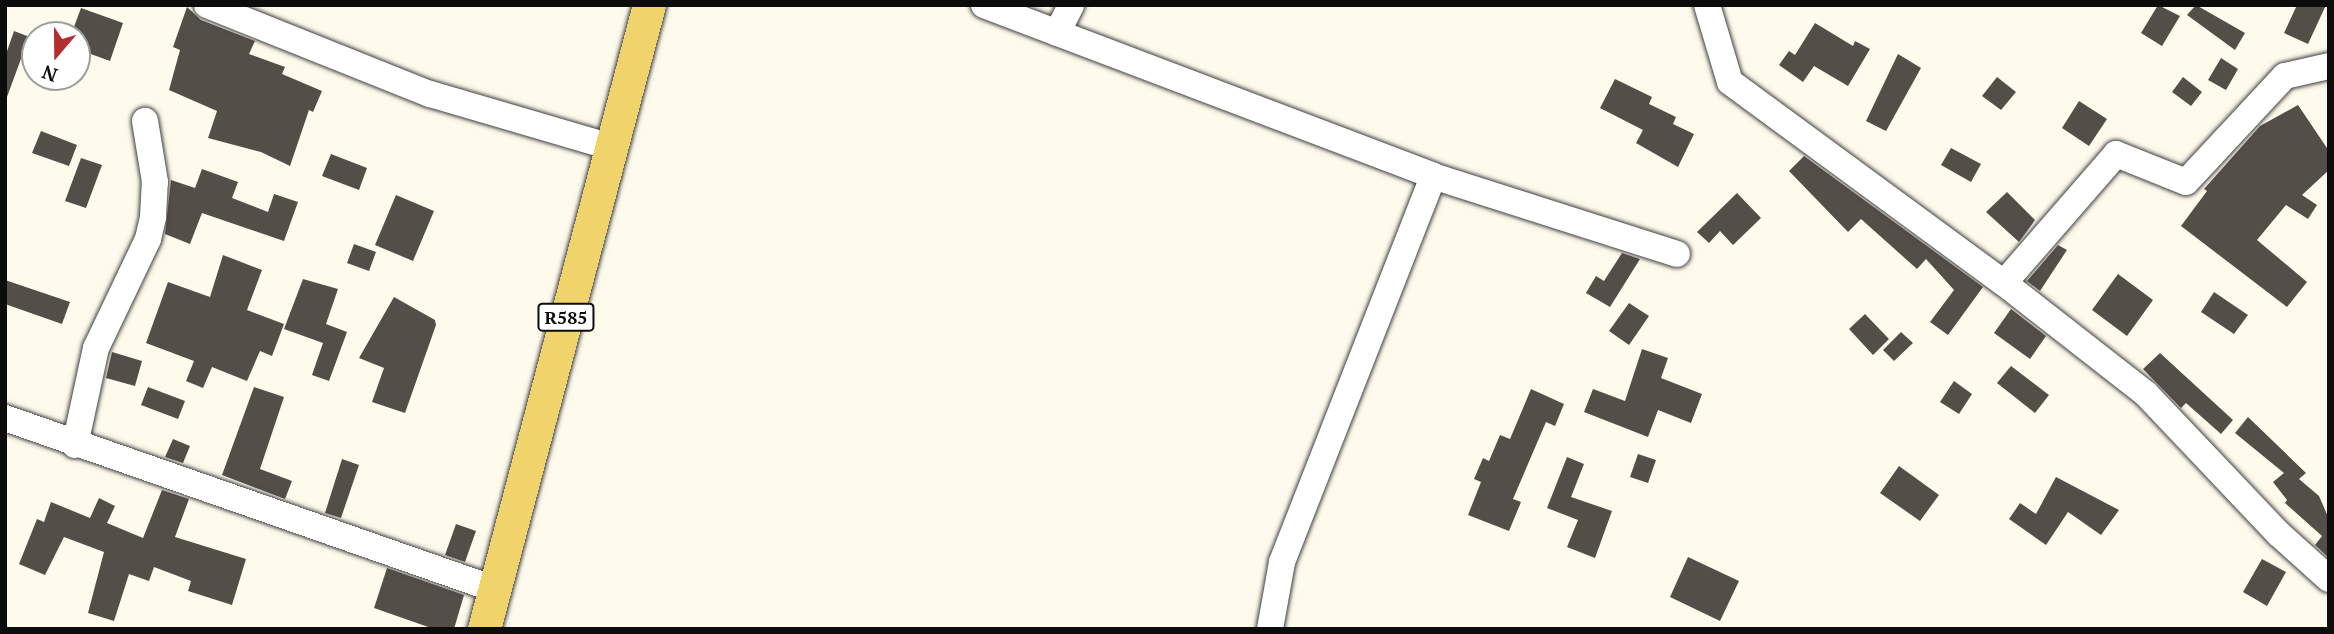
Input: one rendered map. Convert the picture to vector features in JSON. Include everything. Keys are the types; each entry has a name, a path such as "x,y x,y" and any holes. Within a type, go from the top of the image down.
{"main road":[{"name":"R585","path":"484,629 649,5"}],"street":[{"path":"207,5 430,94 611,147"},
{"path":"984,5 1433,176 1677,254"},
{"path":"1057,33 1071,5"},
{"path":"1707,5 1730,82 2004,283 2146,394 2279,534 2329,579"},
{"path":"2004,283 2116,154 2186,182 2286,76 2329,66"},
{"path":"75,445 96,348 143,250 153,217 155,182 145,121"},
{"path":"1270,629 1282,562 1433,176"},
{"path":"5,418 75,445 494,589"}],"building":[{"path":"2158,5 2180,16 2162,46 2141,33"},
{"path":"2196,5 2245,33 2235,50 2187,15"},
{"path":"2297,5 2326,5 2308,44 2284,33"},
{"path":"187,7 201,20 255,41 249,54 285,67 282,74 322,91 313,112 309,110 290,166 261,152 208,138 217,111 169,90 180,50 173,47"},
{"path":"81,8 123,23 110,61 91,54 91,21 76,21"},
{"path":"1815,23 1853,46 1855,41 1870,49 1848,86 1814,66 1803,82 1779,65 1789,51 1795,55"},
{"path":"14,31 21,34 21,59 7,97 5,57"},
{"path":"1898,54 1921,68 1886,131 1866,121"},
{"path":"2221,58 2238,69 2226,90 2208,80"},
{"path":"1997,77 2016,92 2001,110 1982,96"},
{"path":"2183,77 2202,92 2191,106 2172,92"},
{"path":"1615,79 1652,97 1649,104 1676,117 1673,124 1694,134 1678,167 1636,143 1643,130 1600,108"},
{"path":"2079,101 2107,119 2089,146 2062,128"},
{"path":"2298,105 2329,151 2329,170 2302,195 2317,205 2308,219 2286,205 2257,240 2307,282 2287,307 2181,226 2207,191 2204,189 2260,126"},
{"path":"41,131 77,145 69,166 32,153"},
{"path":"1951,148 1981,164 1971,182 1941,165"},
{"path":"331,154 367,168 359,190 322,176"},
{"path":"1804,156 1983,287 1948,335 1930,322 1954,290 1926,259 1917,269 1861,219 1848,232 1789,171"},
{"path":"81,158 102,165 86,208 65,201"},
{"path":"202,169 238,182 232,198 268,212 274,194 298,202 284,241 202,213 190,244 165,234 171,180 195,188"},
{"path":"2007,192 2035,220 2019,242 1986,212"},
{"path":"1737,193 1761,218 1733,245 1720,231 1709,243 1697,232"},
{"path":"396,195 434,211 413,261 375,245"},
{"path":"354,244 376,252 369,271 347,263"},
{"path":"2058,245 2067,250 2040,291 2027,281"},
{"path":"1622,253 1640,259 1610,307 1586,293 1596,276 1604,281"},
{"path":"223,255 262,270 247,310 284,324 272,356 260,351 247,381 212,367 203,388 186,381 194,361 146,343 168,282 210,297"},
{"path":"2118,274 2153,300 2127,336 2092,310"},
{"path":"303,279 338,289 326,324 347,332 329,381 312,375 323,343 284,329"},
{"path":"5,280 70,302 62,324 5,304"},
{"path":"2214,292 2248,315 2234,334 2201,312"},
{"path":"394,297 435,320 436,325 405,413 372,402 384,368 359,358"},
{"path":"1629,303 1649,316 1629,345 1609,331"},
{"path":"2011,309 2046,336 2030,359 1994,333"},
{"path":"1865,314 1889,339 1873,355 1849,329"},
{"path":"1901,332 1913,343 1894,361 1883,350"},
{"path":"1642,349 1668,358 1661,378 1702,394 1691,423 1658,410 1648,437 1584,412 1593,389 1625,401"},
{"path":"112,352 142,361 135,386 106,378"},
{"path":"2160,353 2233,420 2221,434 2186,403 2181,408 2143,369"},
{"path":"2011,366 2049,395 2035,413 1997,383"},
{"path":"1954,381 1972,394 1959,414 1940,402"},
{"path":"148,387 185,401 178,419 141,405"},
{"path":"254,387 284,397 260,469 292,481 285,499 222,475"},
{"path":"1531,389 1564,404 1555,426 1546,422 1513,499 1521,502 1509,531 1468,515 1481,482 1474,479 1483,458 1489,461 1500,435 1510,439"},
{"path":"2248,417 2306,473 2299,479 2319,496 2329,519 2329,558 2315,545 2322,536 2285,503 2287,500 2273,482 2284,473 2235,433"},
{"path":"173,439 190,446 183,463 165,457"},
{"path":"1638,454 1656,460 1648,483 1630,477"},
{"path":"1567,457 1584,464 1571,497 1612,511 1595,558 1567,547 1578,520 1547,508"},
{"path":"342,459 359,465 341,518 325,513"},
{"path":"1899,466 1939,495 1920,521 1880,493"},
{"path":"2056,477 2119,510 2101,535 2068,512 2046,545 2009,519 2020,503 2036,514"},
{"path":"162,490 189,499 175,537 246,559 232,605 188,591 191,581 154,567 149,581 129,574 114,621 88,613 104,552 64,537 45,575 19,564 37,519 44,522 51,502 90,518 99,498 115,506 107,523 143,538"},
{"path":"456,524 476,531 465,562 445,555"},
{"path":"1688,557 1739,581 1720,621 1670,597"},
{"path":"2262,559 2286,572 2267,606 2243,592"},
{"path":"387,568 464,595 454,629 434,629 374,608"}]}
